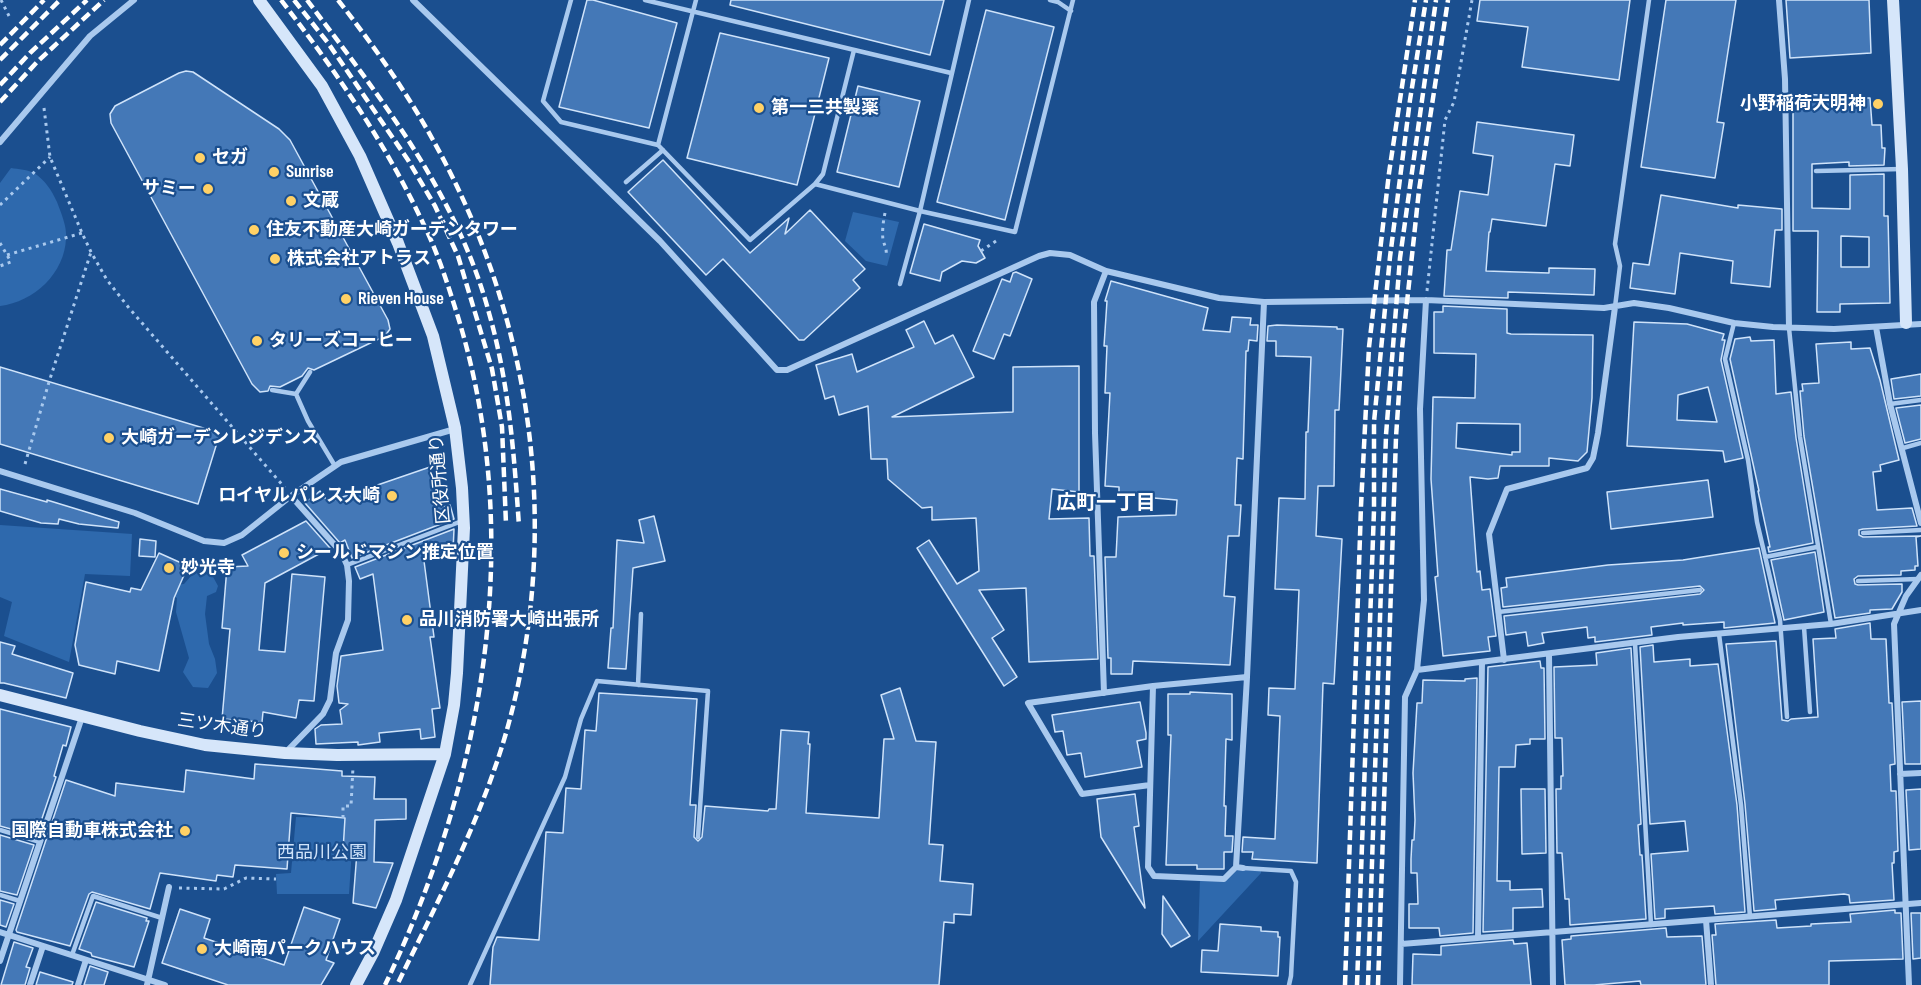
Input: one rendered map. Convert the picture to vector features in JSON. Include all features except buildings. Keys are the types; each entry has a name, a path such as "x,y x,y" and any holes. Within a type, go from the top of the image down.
{"street":[{"path":"0,142 90,36 134,0"},
{"name":"区役所通り","path":"259,0 322,86 360,156 398,243 433,336 456,429 463,520 454,705 445,754 396,900 356,985"},
{"path":"413,0 636,217 777,370 787,370 834,350 1050,253 1070,255 1106,271 1219,298 1264,302 1426,300 1615,307 1634,303 1669,308 1734,323 1789,328 1921,324"},
{"path":"1779,0 1785,79 1789,328"},
{"path":"1893,0 1902,168 1906,323"},
{"path":"1104,693 1095,433 1094,302 1106,271"},
{"path":"1400,985 1405,697 1417,670 1424,600 1420,409 1426,300"},
{"path":"1154,686 1148,867 1154,876 1224,879 1236,867 1264,302"},
{"path":"1504,660 1489,534 1507,489 1587,468 1593,458 1615,307"},
{"path":"1876,327 1890,404 1921,523"},
{"path":"0,471 135,513 204,541 224,543 242,535 291,496 340,462 456,429"},
{"path":"285,753 324,714 330,700 336,653 348,620 349,581 347,565 341,552 291,496"},
{"path":"1909,985 1894,624 1906,596 1920,577"},
{"path":"1417,670 1635,643 1831,624 1921,610"},
{"path":"1549,654 1553,985"},
{"path":"1478,938 1482,662"},
{"path":"1150,785 1082,794 1028,703 1154,686 1247,677"},
{"name":"三ツ木通り","path":"0,695 205,746 337,755 445,754"},
{"path":"0,961 82,716"},
{"path":"1900,774 1921,772"},
{"path":"1236,867 1243,868"},
{"path":"148,982 169,887"},
{"path":"1401,944 1921,903"},
{"path":"1706,920 1711,985"},
{"path":"0,932 148,982 165,985"},
{"path":"30,985 43,946"},
{"path":"78,985 86,960"}],"lane":[{"path":"571,0 543,101 561,122 658,145 750,240 815,184 823,174 854,50"},
{"path":"645,0 951,73"},
{"path":"658,145 696,0"},
{"path":"900,284 920,211 969,0"},
{"path":"1050,0 1058,2 1071,11"},
{"path":"815,184 1015,232 1073,0"},
{"path":"1615,307 1620,266 1616,244 1649,0"},
{"path":"626,182 663,150"},
{"path":"1816,171 1902,168"},
{"path":"1734,323 1725,359 1748,460 1757,522 1781,628 1786,717"},
{"path":"1789,328 1796,405 1831,624"},
{"path":"296,394 310,372"},
{"path":"272,390 296,394"},
{"path":"296,394 308,420 335,466"},
{"path":"1890,404 1921,400"},
{"path":"1903,448 1921,443"},
{"path":"347,565 463,520"},
{"path":"1863,533 1921,530"},
{"path":"1765,557 1817,547"},
{"path":"1858,581 1920,577"},
{"path":"1498,612 1700,590"},
{"path":"638,685 641,614"},
{"path":"1804,627 1810,712"},
{"path":"1719,634 1741,805 1750,917"},
{"path":"1635,643 1651,925"},
{"path":"470,985 565,777 581,719 597,681 708,691 698,837"},
{"path":"0,830 40,842"},
{"path":"1243,868 1291,871 1296,882 1289,985"},
{"path":"0,895 20,901"},
{"path":"72,955 93,896 162,918"}],"path":[{"path":"1,0 9,16"},
{"path":"1426,300 1445,120 1454,102 1472,0"},
{"path":"44,106 50,158 82,233 107,280 291,496"},
{"path":"0,205 50,158"},
{"path":"886,256 887,249 883,241 882,228 888,203"},
{"path":"981,251 998,241 1005,230"},
{"path":"7,255 82,233"},
{"path":"0,243 11,262 0,266"},
{"path":"25,464 91,252"},
{"path":"343,818 343,806 351,806 353,767"},
{"path":"169,887 224,890 246,878 276,879"}],"green space":[{"path":"11,168 34,173 48,186 62,215 66,238 60,263 45,284 25,299 0,306 0,183"},
{"path":"853,212 899,222 887,266 866,261 845,241"},
{"path":"0,525 132,534 130,576 85,574 69,662 4,636 12,602 0,597"},
{"path":"197,573 212,575 218,586 216,592 207,596 205,614 209,644 217,673 208,688 193,687 183,672 189,658 176,612 177,598 167,593 168,586 184,584"},
{"name":"西品川公園","path":"296,817 354,818 349,894 277,894 276,874 291,873"},
{"path":"1237,870 1261,871 1261,873 1198,941 1200,880 1225,881"}],"railway":[{"path":"0,45 44,0"},
{"path":"0,60 60,0"},
{"path":"0,85 30,53 87,0"},
{"path":"0,102 38,61 104,0"},
{"path":"281,0 321,53 376,135 408,193 433,246 458,317 478,401 489,486 491,572 484,657 470,742 448,825 419,906 385,985"},
{"path":"294,0 328,43 408,160 435,206 458,256 492,369 502,427 506,524"},
{"path":"307,0 362,73 413,148 437,187 475,269 496,339 506,392 513,445 519,526"},
{"path":"338,0 412,104 467,208 494,279 515,352 528,426 534,501 533,576 524,652 508,726 498,760 473,825 397,985"},
{"path":"1345,985 1361,506 1369,347 1389,173 1415,0"},
{"path":"1357,985 1374,510 1374,422 1390,257 1410,100 1426,0"},
{"path":"1368,985 1386,435 1400,258 1436,0"},
{"path":"1378,985 1396,437 1402,349 1419,190 1448,0"}],"place":[{"name":"小野稲荷大明神","path":"1878,104"},
{"name":"第一三共製薬","path":"759,108"},
{"name":"セガ","path":"200,158"},
{"name":"Sunrise","path":"274,172"},
{"name":"サミー","path":"208,189"},
{"name":"文蔵","path":"291,201"},
{"name":"住友不動産大崎ガーデンタワー","path":"254,230"},
{"name":"株式会社アトラス","path":"275,259"},
{"name":"Rieven House","path":"346,299"},
{"name":"タリーズコーヒー","path":"257,341"},
{"name":"大崎ガーデンレジデンス","path":"109,438"},
{"name":"ロイヤルパレス大崎","path":"392,496"},
{"name":"シールドマシン推定位置","path":"284,553"},
{"name":"妙光寺","path":"169,568"},
{"name":"品川消防署大崎出張所","path":"407,620"},
{"name":"国際自動車株式会社","path":"185,831"},
{"name":"大崎南パークハウス","path":"202,949"}],"district":[{"name":"広町一丁目","path":"1106,504"}]}
